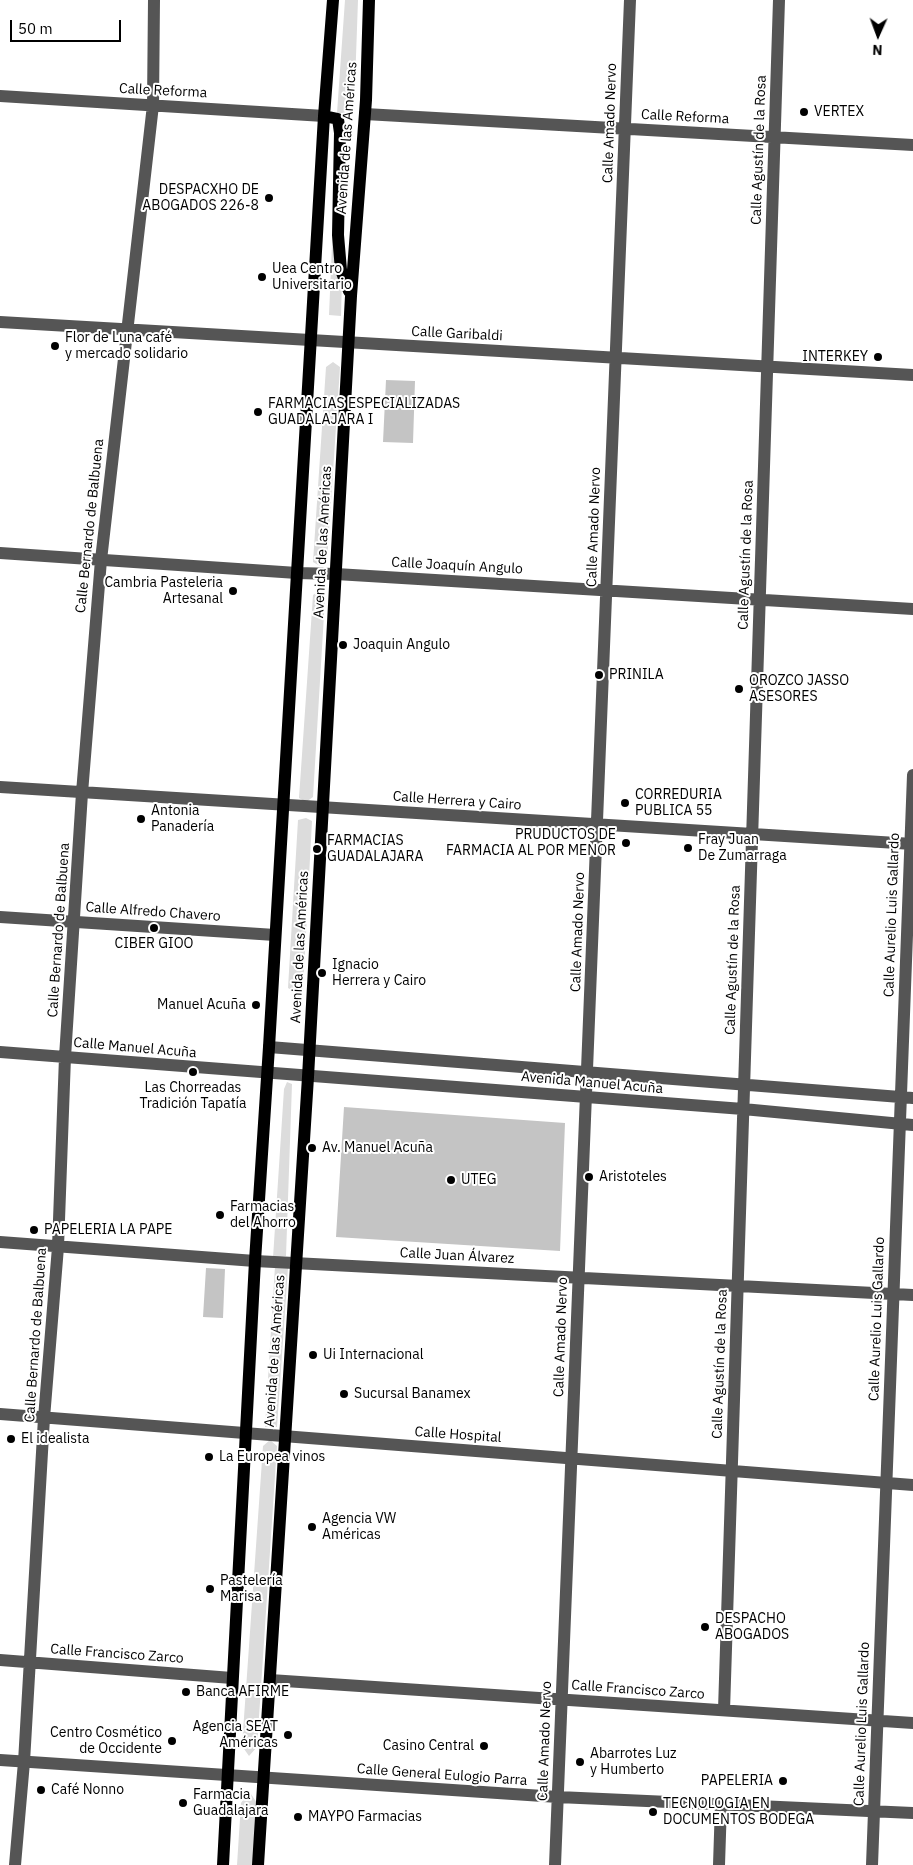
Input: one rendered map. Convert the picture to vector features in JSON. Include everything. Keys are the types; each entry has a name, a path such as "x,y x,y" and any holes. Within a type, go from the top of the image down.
{"main road":[{"name":"Avenida de las Américas","path":"223,1865 255,1261 268,1073 324,116 333,0"},
{"name":"Avenida de las Américas","path":"258,1865 308,1077 350,296 365,114 369,0"},
{"path":"324,116 338,119 340,133 338,235 342,270 350,296"}],"street":[{"name":"Calle Bernardo de Balbuena","path":"15,1865 24,1762 44,1418 58,1247 65,1057 82,793 101,560 153,105 154,0"},
{"name":"Calle Amado Nervo","path":"555,1865 630,0"},
{"name":"Calle Agustín de la Rosa","path":"724,1710 779,0"},
{"name":"Calle Reforma","path":"0,96 324,116"},
{"name":"Calle Reforma","path":"365,114 913,145"},
{"name":"Calle Garibaldi","path":"0,322 913,375"},
{"name":"Calle Joaquín Angulo","path":"0,553 297,573 913,608"},
{"name":"Calle Aurelio Luis Gallardo","path":"872,1865 900,1124 907,1098 913,775"},
{"name":"Calle Herrera y Cairo","path":"0,787 912,844"},
{"name":"Calle Alfredo Chavero","path":"0,917 275,935"},
{"name":"Avenida Manuel Acuña","path":"269,1047 907,1098"},
{"name":"Calle Manuel Acuña","path":"0,1052 268,1073"},
{"name":"Avenida Manuel Acuña","path":"268,1073 913,1125"},
{"name":"Calle Juan Álvarez","path":"0,1242 296,1264 913,1295"},
{"name":"Calle Hospital","path":"0,1414 913,1485"},
{"name":"Calle Francisco Zarco","path":"0,1660 232,1678"},
{"name":"Calle Francisco Zarco","path":"270,1680 913,1723"},
{"name":"Calle General Eulogio Parra","path":"0,1760 558,1797 913,1813"},
{"path":"719,1865 721,1804"}],"shaded area":[{"path":"345,0 358,0 354,113 337,113"},
{"path":"335,174 342,278 341,316 329,315"},
{"path":"333,362 340,367 327,562 320,566 313,562 326,367"},
{"path":"319,591 325,598 313,797 306,802 299,798 313,595"},
{"path":"306,818 312,821 303,989 295,992 288,988 298,820"},
{"path":"287,1082 292,1084 286,1256 273,1258 284,1089"},
{"path":"275,1266 288,1268 277,1427 265,1427"},
{"path":"270,1440 277,1446 257,1747 249,1756 242,1746 263,1446"},
{"path":"249,1791 257,1803 253,1865 237,1865 241,1803"}],"building":[{"path":"386,380 415,381 413,443 383,442"},
{"name":"UTEG","path":"344,1107 565,1123 560,1251 336,1237"},
{"path":"206,1268 225,1269 223,1318 203,1317"}],"place":[{"name":"VERTEX","path":"804,112"},
{"name":"DESPACXHO DE ABOGADOS 226-8","path":"269,198"},
{"name":"Uea Centro Universitario","path":"262,277"},
{"name":"Flor de Luna café y mercado solidario","path":"55,346"},
{"name":"INTERKEY","path":"878,357"},
{"name":"FARMACIAS ESPECIALIZADAS GUADALAJARA I","path":"258,412"},
{"name":"Cambria Pasteleria Artesanal","path":"233,591"},
{"name":"Joaquin Angulo","path":"343,645"},
{"name":"PRINILA","path":"599,675"},
{"name":"OROZCO JASSO ASESORES","path":"739,689"},
{"name":"CORREDURIA PUBLICA 55","path":"625,803"},
{"name":"Antonia Panadería","path":"141,819"},
{"name":"PRUDUCTOS DE FARMACIA AL POR MENOR","path":"626,843"},
{"name":"Fray Juan De Zumarraga","path":"688,848"},
{"name":"FARMACIAS GUADALAJARA","path":"317,849"},
{"name":"CIBER GIOO","path":"154,928"},
{"name":"Ignacio Herrera y Cairo","path":"322,973"},
{"name":"Manuel Acuña","path":"256,1005"},
{"name":"Las Chorreadas Tradición Tapatía","path":"193,1072"},
{"name":"Av. Manuel Acuña","path":"312,1148"},
{"name":"Aristoteles","path":"589,1177"},
{"name":"UTEG","path":"451,1180"},
{"name":"Farmacias del Ahorro","path":"220,1215"},
{"name":"PAPELERIA LA PAPE","path":"34,1230"},
{"name":"Ui Internacional","path":"313,1355"},
{"name":"Sucursal Banamex","path":"344,1394"},
{"name":"El idealista","path":"11,1439"},
{"name":"La Europea vinos","path":"209,1457"},
{"name":"Agencia VW Américas","path":"312,1527"},
{"name":"Pastelería Marisa","path":"210,1589"},
{"name":"DESPACHO ABOGADOS","path":"705,1627"},
{"name":"Banca AFIRME","path":"186,1692"},
{"name":"Agencia SEAT Américas","path":"288,1735"},
{"name":"Centro Cosmético de Occidente","path":"172,1741"},
{"name":"Casino Central","path":"484,1746"},
{"name":"Abarrotes Luz y Humberto","path":"580,1762"},
{"name":"PAPELERIA","path":"783,1781"},
{"name":"Café Nonno","path":"41,1790"},
{"name":"Farmacia Guadalajara","path":"183,1803"},
{"name":"TECNOLOGIA EN DOCUMENTOS BODEGA","path":"653,1812"},
{"name":"MAYPO Farmacias","path":"298,1817"}]}
